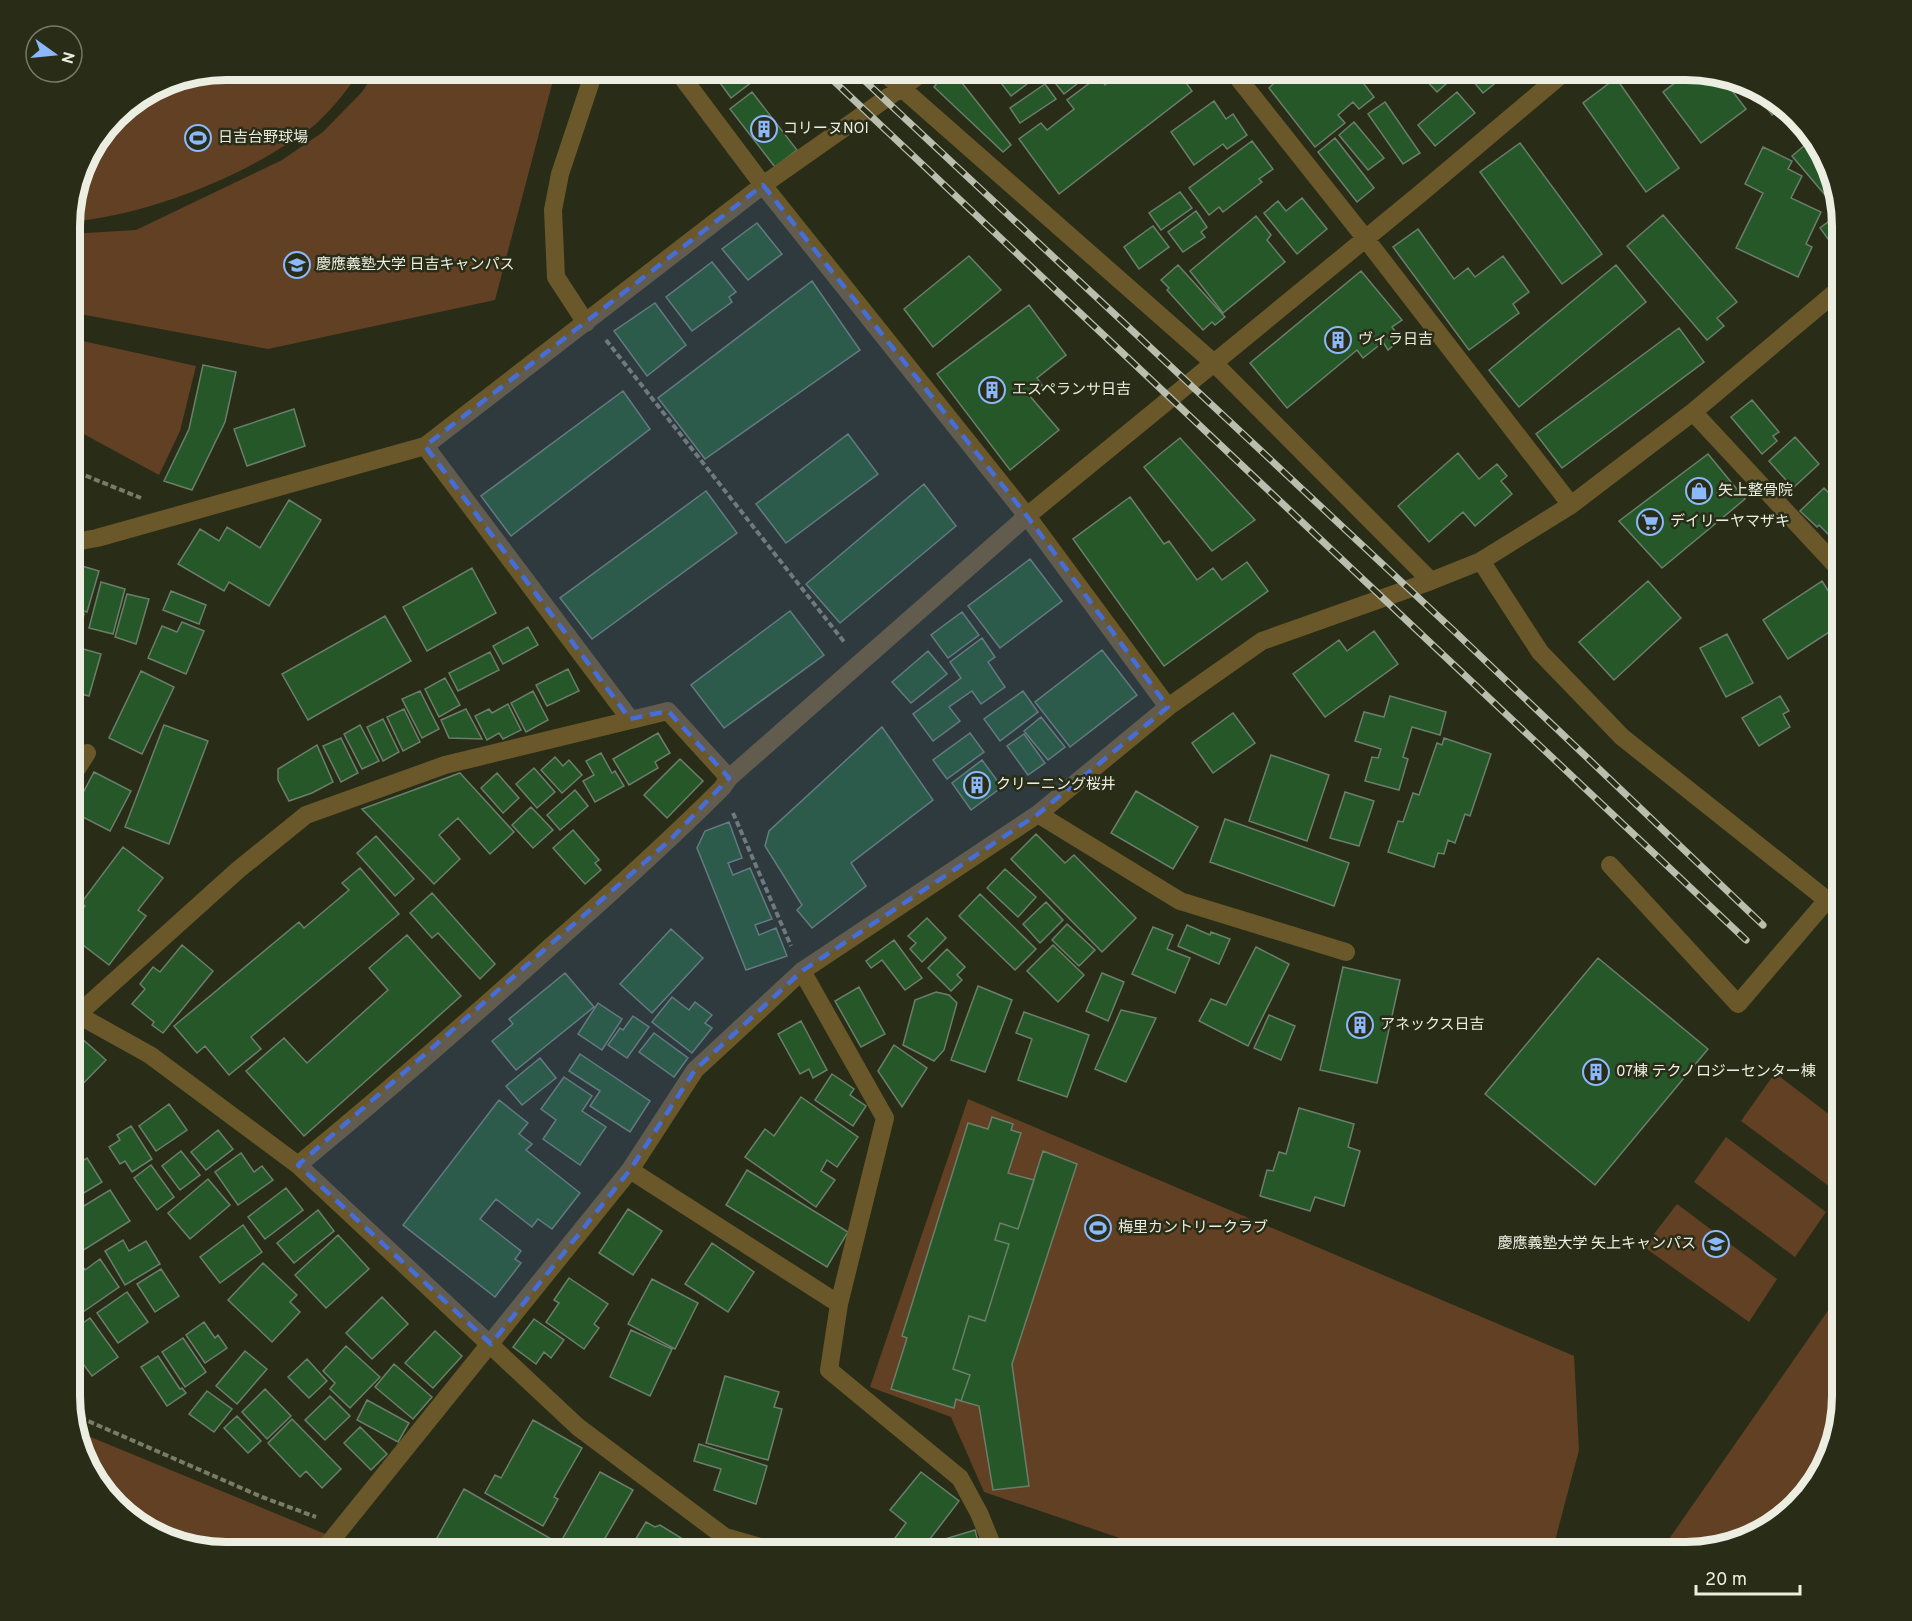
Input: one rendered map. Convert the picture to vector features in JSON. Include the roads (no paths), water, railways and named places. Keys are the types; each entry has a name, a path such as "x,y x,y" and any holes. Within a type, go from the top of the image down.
{"street":[{"path":"588,321 556,277 553,210 560,174 591,80"},
{"path":"684,80 764,185 1027,516 1168,707"},
{"path":"892,80 1214,363 1431,581"},
{"path":"80,541 425,446 764,185 914,80"},
{"path":"1240,80 1571,505"},
{"path":"298,1165 366,1109 537,959 670,840 726,783 1027,516 1420,194 1555,80"},
{"path":"331,1542 630,1170 695,1070 802,971 1038,814 1168,707 1262,641 1481,561 1571,505 1694,411 1832,295"},
{"path":"1694,411 1832,561"},
{"path":"425,446 630,719"},
{"path":"1481,561 1540,652 1622,737 1832,904"},
{"path":"80,1006 306,814 445,765 668,711 726,783"},
{"path":"80,764 87,753"},
{"path":"1038,814 1180,901 1346,952"},
{"path":"1610,865 1738,1004 1827,900"},
{"path":"802,971 885,1118 839,1304 829,1370 960,1478 991,1542"},
{"path":"80,1016 150,1054 298,1165 578,1427 725,1537 743,1542"},
{"path":"630,1170 839,1304"}],"railway":[{"path":"833,80 1746,940"},
{"path":"864,80 1453,630 1763,925"}],"place":[{"name":"コリーヌNOI","path":"764,129"},
{"name":"日吉台野球場","path":"198,138"},
{"name":"慶應義塾大学 日吉キャンパス","path":"297,265"},
{"name":"ヴィラ日吉","path":"1338,340"},
{"name":"エスペランサ日吉","path":"992,390"},
{"name":"矢上整骨院","path":"1699,491"},
{"name":"デイリーヤマザキ","path":"1650,522"},
{"name":"クリーニング桜井","path":"977,785"},
{"name":"アネックス日吉","path":"1360,1025"},
{"name":"07棟 テクノロジーセンター棟","path":"1596,1072"},
{"name":"梅里カントリークラブ","path":"1098,1228"},
{"name":"慶應義塾大学 矢上キャンパス","path":"1716,1244"}]}
